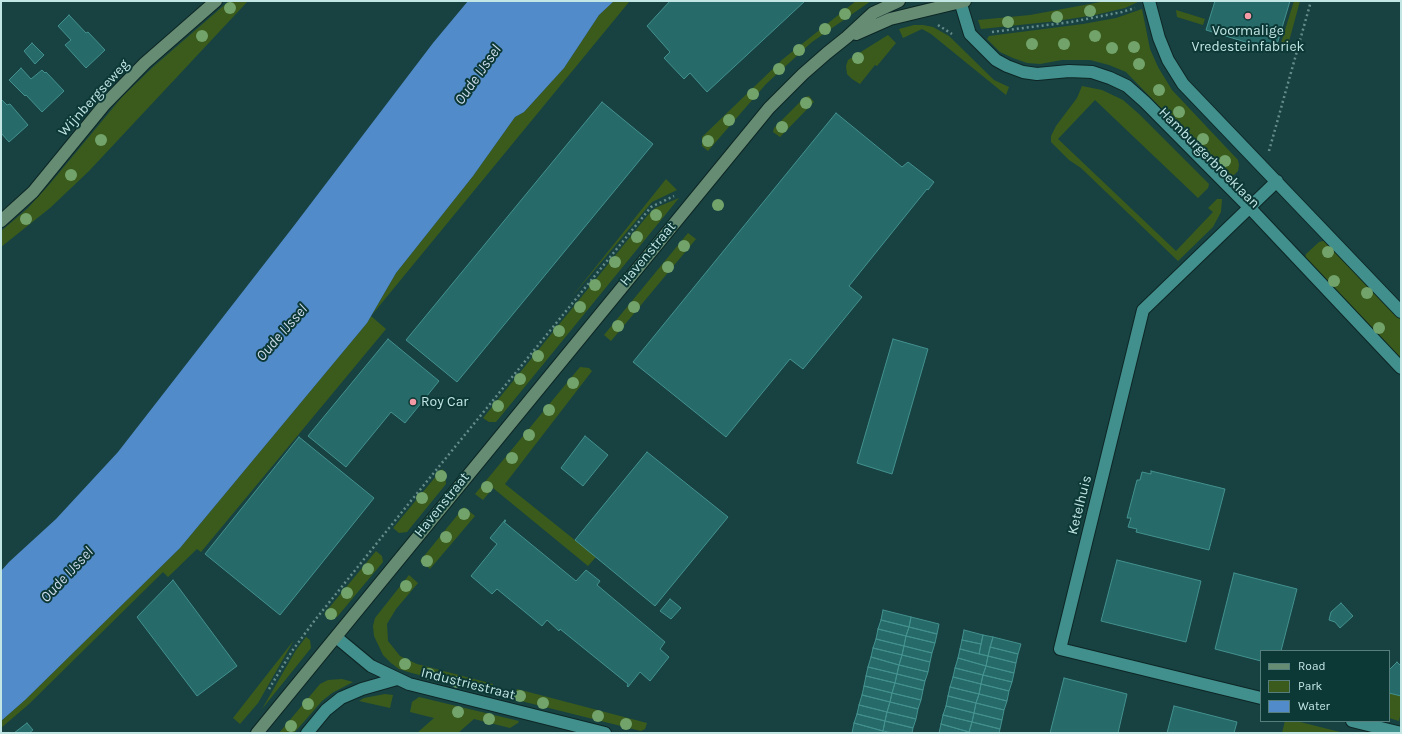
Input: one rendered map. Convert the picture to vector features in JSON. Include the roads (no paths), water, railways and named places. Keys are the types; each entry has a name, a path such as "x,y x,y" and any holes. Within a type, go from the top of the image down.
{"street":[{"name":"Wijnbergseweg","path":"1,221 33,192 105,104 140,68 216,1"},
{"name":"Havenstraat","path":"257,733 764,114 803,74 847,38 873,13 898,1"},
{"name":"Havenstraat","path":"847,38 890,19 961,1"},
{"name":"Hamburgerbroeklaan","path":"961,1 970,34 996,60 1007,66 1023,72 1037,74 1069,71 1092,72 1127,86 1145,102 1249,207 1401,368"},
{"path":"1149,2 1159,38 1168,60 1183,84 1401,312"},
{"name":"Hamburgerbroeklaan","path":"1249,207 1277,181"},
{"name":"Ketelhuis","path":"1249,207 1143,310 1060,649 1260,698"},
{"name":"Industriestraat","path":"336,637 371,666 409,684 605,733"},
{"path":"306,733 326,710 341,698 362,689 397,679"},
{"path":"1356,722 1401,733"}],"water":[{"name":"Oude IJssel","path":"468,1 614,1 599,15 564,68 524,112 515,117 473,176 396,273 367,323 180,548 25,700 1,721 1,571 56,519 118,452 293,227 433,43"}],"place":[{"name":"Voormalige Vredesteinfabriek","path":"1248,16"},
{"name":"Roy Car","path":"413,402"}]}
